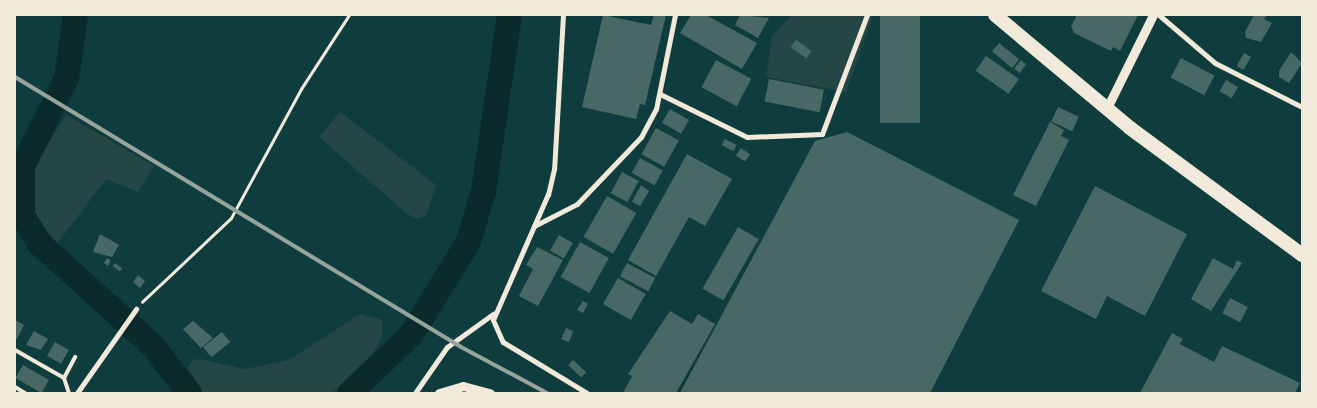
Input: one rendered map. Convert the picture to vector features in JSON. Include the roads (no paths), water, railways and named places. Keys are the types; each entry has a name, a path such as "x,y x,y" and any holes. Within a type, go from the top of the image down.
{"highway":[{"path":"995,15 1107,108 1302,254"}],"street":[{"path":"415,393 447,347 493,314 534,226 555,159 563,15"},
{"path":"534,226 558,216 596,188 641,138 660,94 675,15"},
{"path":"660,94 747,136 822,134 867,15"},
{"path":"1107,108 1153,15"},
{"path":"1159,15 1215,63 1302,107"},
{"path":"77,393 136,309"},
{"path":"493,314 496,332 503,342 587,393"},
{"path":"439,393 463,386 490,393"}],"lane":[{"path":"15,350 64,378 69,393"},
{"path":"64,378 75,357"},
{"path":"15,387 26,393"}],"waterway":[{"path":"75,15 66,78 22,166 22,215 39,243 153,346 189,393"},
{"path":"349,393 411,334 468,241 483,191 509,15"}],"railway":[{"path":"15,77 461,347 547,393"}]}
